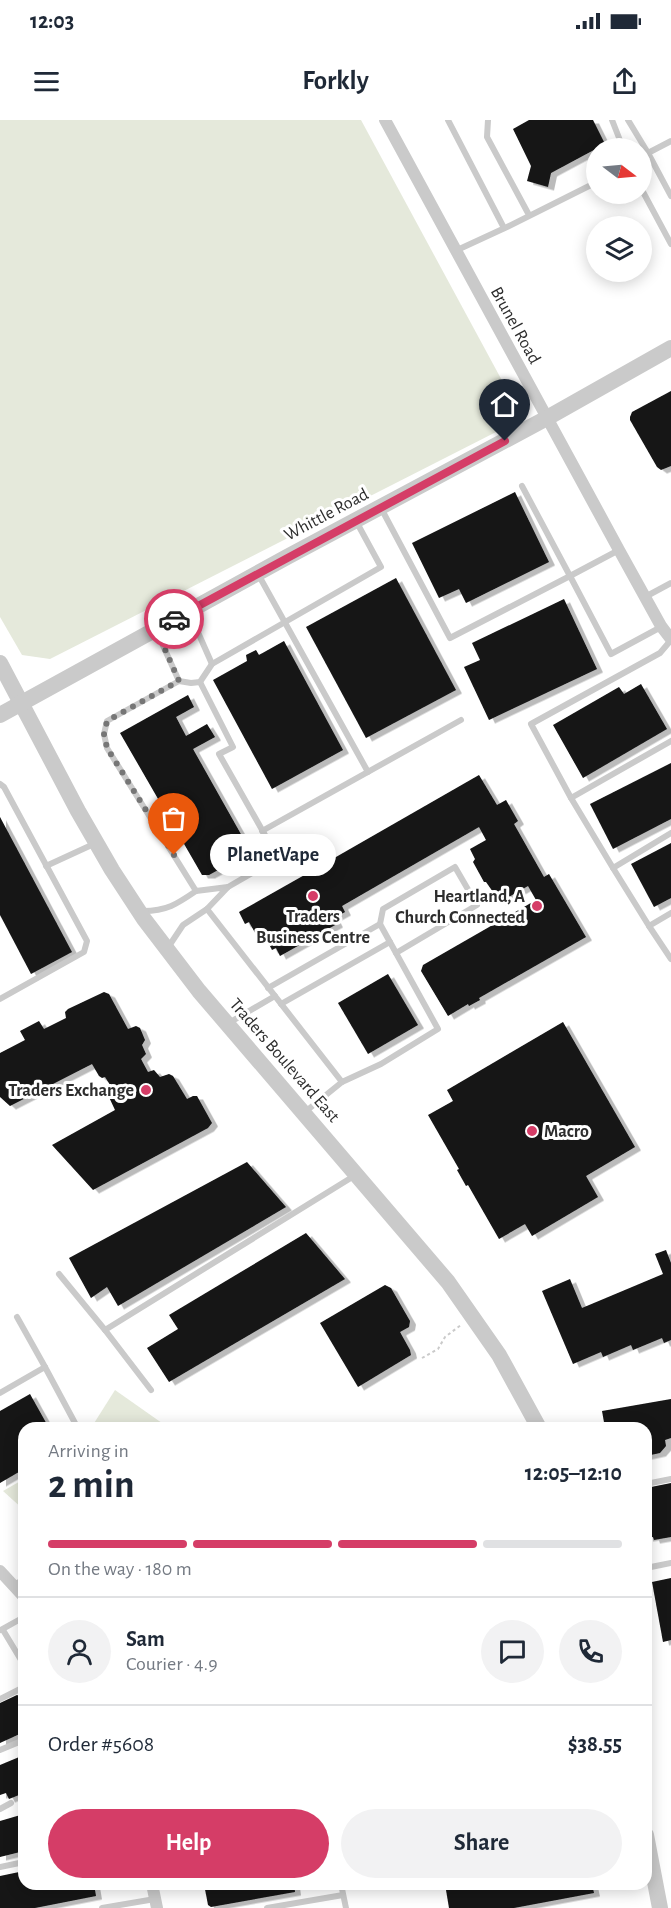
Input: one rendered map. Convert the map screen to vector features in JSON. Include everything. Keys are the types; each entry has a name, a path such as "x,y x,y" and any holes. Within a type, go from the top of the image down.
{"street":[{"name":"Brunel Road","path":"385,120 619,550 661,626 671,639"},
{"name":"Whittle Road","path":"0,715 547,418 671,348"},
{"name":"Traders Boulevard East","path":"0,663 78,811 139,911 227,1024 357,1174 472,1315 509,1372 536,1422"},
{"path":"0,1571 18,1581"},
{"path":"652,1866 660,1908"}],"lane":[{"path":"448,120 504,228"},
{"path":"488,120 487,137 529,215"},
{"path":"612,120 618,138"},
{"path":"628,120 637,138"},
{"path":"652,151 671,141"},
{"path":"652,166 671,196"},
{"path":"455,251 586,187"},
{"path":"650,204 671,244"},
{"path":"522,486 611,654 661,626"},
{"path":"381,507 450,638 619,550"},
{"path":"196,891 107,748 104,734 107,721 179,681 200,682 212,664 381,567 356,520"},
{"path":"258,573 368,772"},
{"path":"645,597 671,583"},
{"path":"188,611 212,664"},
{"path":"156,629 179,681"},
{"path":"671,639 660,653 531,724 571,798 671,959"},
{"path":"167,949 183,925 207,909 228,887 278,858 219,754 234,747 200,682"},
{"path":"262,831 461,720"},
{"path":"571,798 671,741"},
{"path":"0,784 4,787 87,941 84,952 0,999"},
{"path":"613,868 671,832"},
{"path":"46,866 96,843"},
{"path":"303,1114 342,1082 381,1064 438,1029 396,953 390,942 380,924 383,909 455,867 477,905 396,953"},
{"path":"139,911 159,911 174,906 196,891 228,887"},
{"path":"207,909 342,1082"},
{"path":"649,926 671,913"},
{"path":"268,988 380,924"},
{"path":"281,1004 390,942"},
{"path":"227,1024 275,996"},
{"path":"105,1330 357,1174"},
{"path":"58,1275 105,1330 151,1390"},
{"path":"17,1317 74,1422"},
{"path":"0,1393 45,1366"},
{"path":"652,1483 671,1479"},
{"path":"652,1567 671,1563"},
{"path":"18,1620 1,1630 18,1656"},
{"path":"0,1699 18,1690"},
{"path":"0,1750 18,1742"},
{"path":"0,1809 11,1803"},
{"path":"0,1867 18,1863"},
{"path":"342,1890 346,1908"},
{"path":"267,1908 344,1896"},
{"path":"102,1908 156,1903"}],"path":[{"path":"422,1358 438,1349 445,1337 472,1315"}],"shaded area":[{"path":"0,120 361,120 512,399 500,430 50,659 22,655 0,617"},
{"path":"115,1390 160,1422 95,1422"},
{"path":"18,1482 18,1505 3,1491"}],"building":[{"path":"529,120 593,120 602,138 586,138 586,154 551,173 548,187 527,181 531,166 513,129"},
{"path":"671,391 671,466 661,470 657,467 630,417 632,412"},
{"path":"515,492 549,562 466,603 459,589 439,598 412,543"},
{"path":"396,578 456,690 366,738 306,627"},
{"path":"564,599 597,669 489,720 464,667 480,660 472,643"},
{"path":"284,641 343,750 272,789 213,680 247,661 246,655 256,650 259,655"},
{"path":"641,684 667,729 583,778 553,725 619,687 624,694"},
{"path":"188,695 194,707 176,717 186,736 207,724 215,737 193,749 251,852 209,875 202,875 120,733"},
{"path":"671,763 671,819 613,849 590,804"},
{"name":"Traders Business Centre","path":"479,775 497,805 506,800 518,821 514,824 544,877 549,874 586,937 479,998 480,1000 448,1016 421,971 423,965 536,900 528,886 500,902 484,882 473,862 475,859 470,849 486,840 479,827 342,906 345,912 334,918 337,924 280,956 276,948 272,950 268,942 265,944 261,937 258,938 249,922 245,924 239,912 308,873 303,864 324,852 329,861"},
{"path":"0,817 72,952 31,974 0,915"},
{"path":"671,843 671,898 654,907 631,864"},
{"path":"388,974 418,1025 368,1054 338,1003"},
{"name":"Traders Exchange","path":"104,992 109,994 128,1029 136,1026 140,1028 145,1040 142,1045 146,1054 141,1059 148,1072 154,1070 160,1077 169,1074 173,1076 187,1099 197,1096 212,1123 208,1128 93,1190 52,1145 115,1110 108,1095 112,1088 105,1077 99,1076 92,1064 10,1106 0,1097 0,1053 25,1040 20,1031 39,1021 44,1029 66,1018 65,1012 68,1009"},
{"name":"Macro","path":"563,1022 635,1147 586,1176 598,1197 532,1236 525,1224 499,1239 468,1185 466,1186 457,1170 459,1169 428,1115 453,1101 447,1090"},
{"path":"247,1162 286,1207 118,1306 107,1287 91,1298 69,1258"},
{"path":"306,1233 345,1279 169,1382 147,1348 178,1329 169,1315"},
{"path":"666,1250 671,1263 671,1340 664,1343 662,1338 633,1350 631,1345 603,1357 601,1352 573,1364 542,1291 570,1279 582,1308 663,1274 655,1254"},
{"path":"385,1285 391,1288 410,1321 409,1327 400,1332 411,1355 358,1387 320,1323"},
{"path":"30,1394 46,1422 18,1422 18,1472 0,1483 0,1411"},
{"path":"671,1399 671,1438 665,1440 666,1446 660,1453 652,1455 652,1422 604,1422 602,1411"},
{"path":"671,1483 671,1537 654,1540 652,1537 652,1487"},
{"path":"671,1578 671,1640 663,1642 652,1582"},
{"path":"18,1695 18,1735 0,1743 0,1703"},
{"path":"18,1758 18,1795 9,1799 6,1793 0,1795 0,1765"},
{"path":"18,1816 18,1852 0,1857 0,1821"},
{"path":"18,1872 18,1890 95,1890 96,1896 35,1908 0,1908 0,1876"},
{"path":"205,1890 295,1890 295,1892 211,1907 208,1905"},
{"path":"446,1890 593,1890 594,1893 514,1908 449,1908"}],"way so far":[{"path":"174,619 156,629 179,681 107,721 104,734 107,748 174,855"}],"place":[{"name":"PlanetVape","path":"174,855"},
{"name":"Traders Business Centre","path":"313,896"},
{"name":"Heartland, A Church Connected","path":"537,906"},
{"name":"Traders Exchange","path":"146,1090"},
{"name":"Macro","path":"532,1131"}],"route":[{"path":"174,619 505,441"}]}
